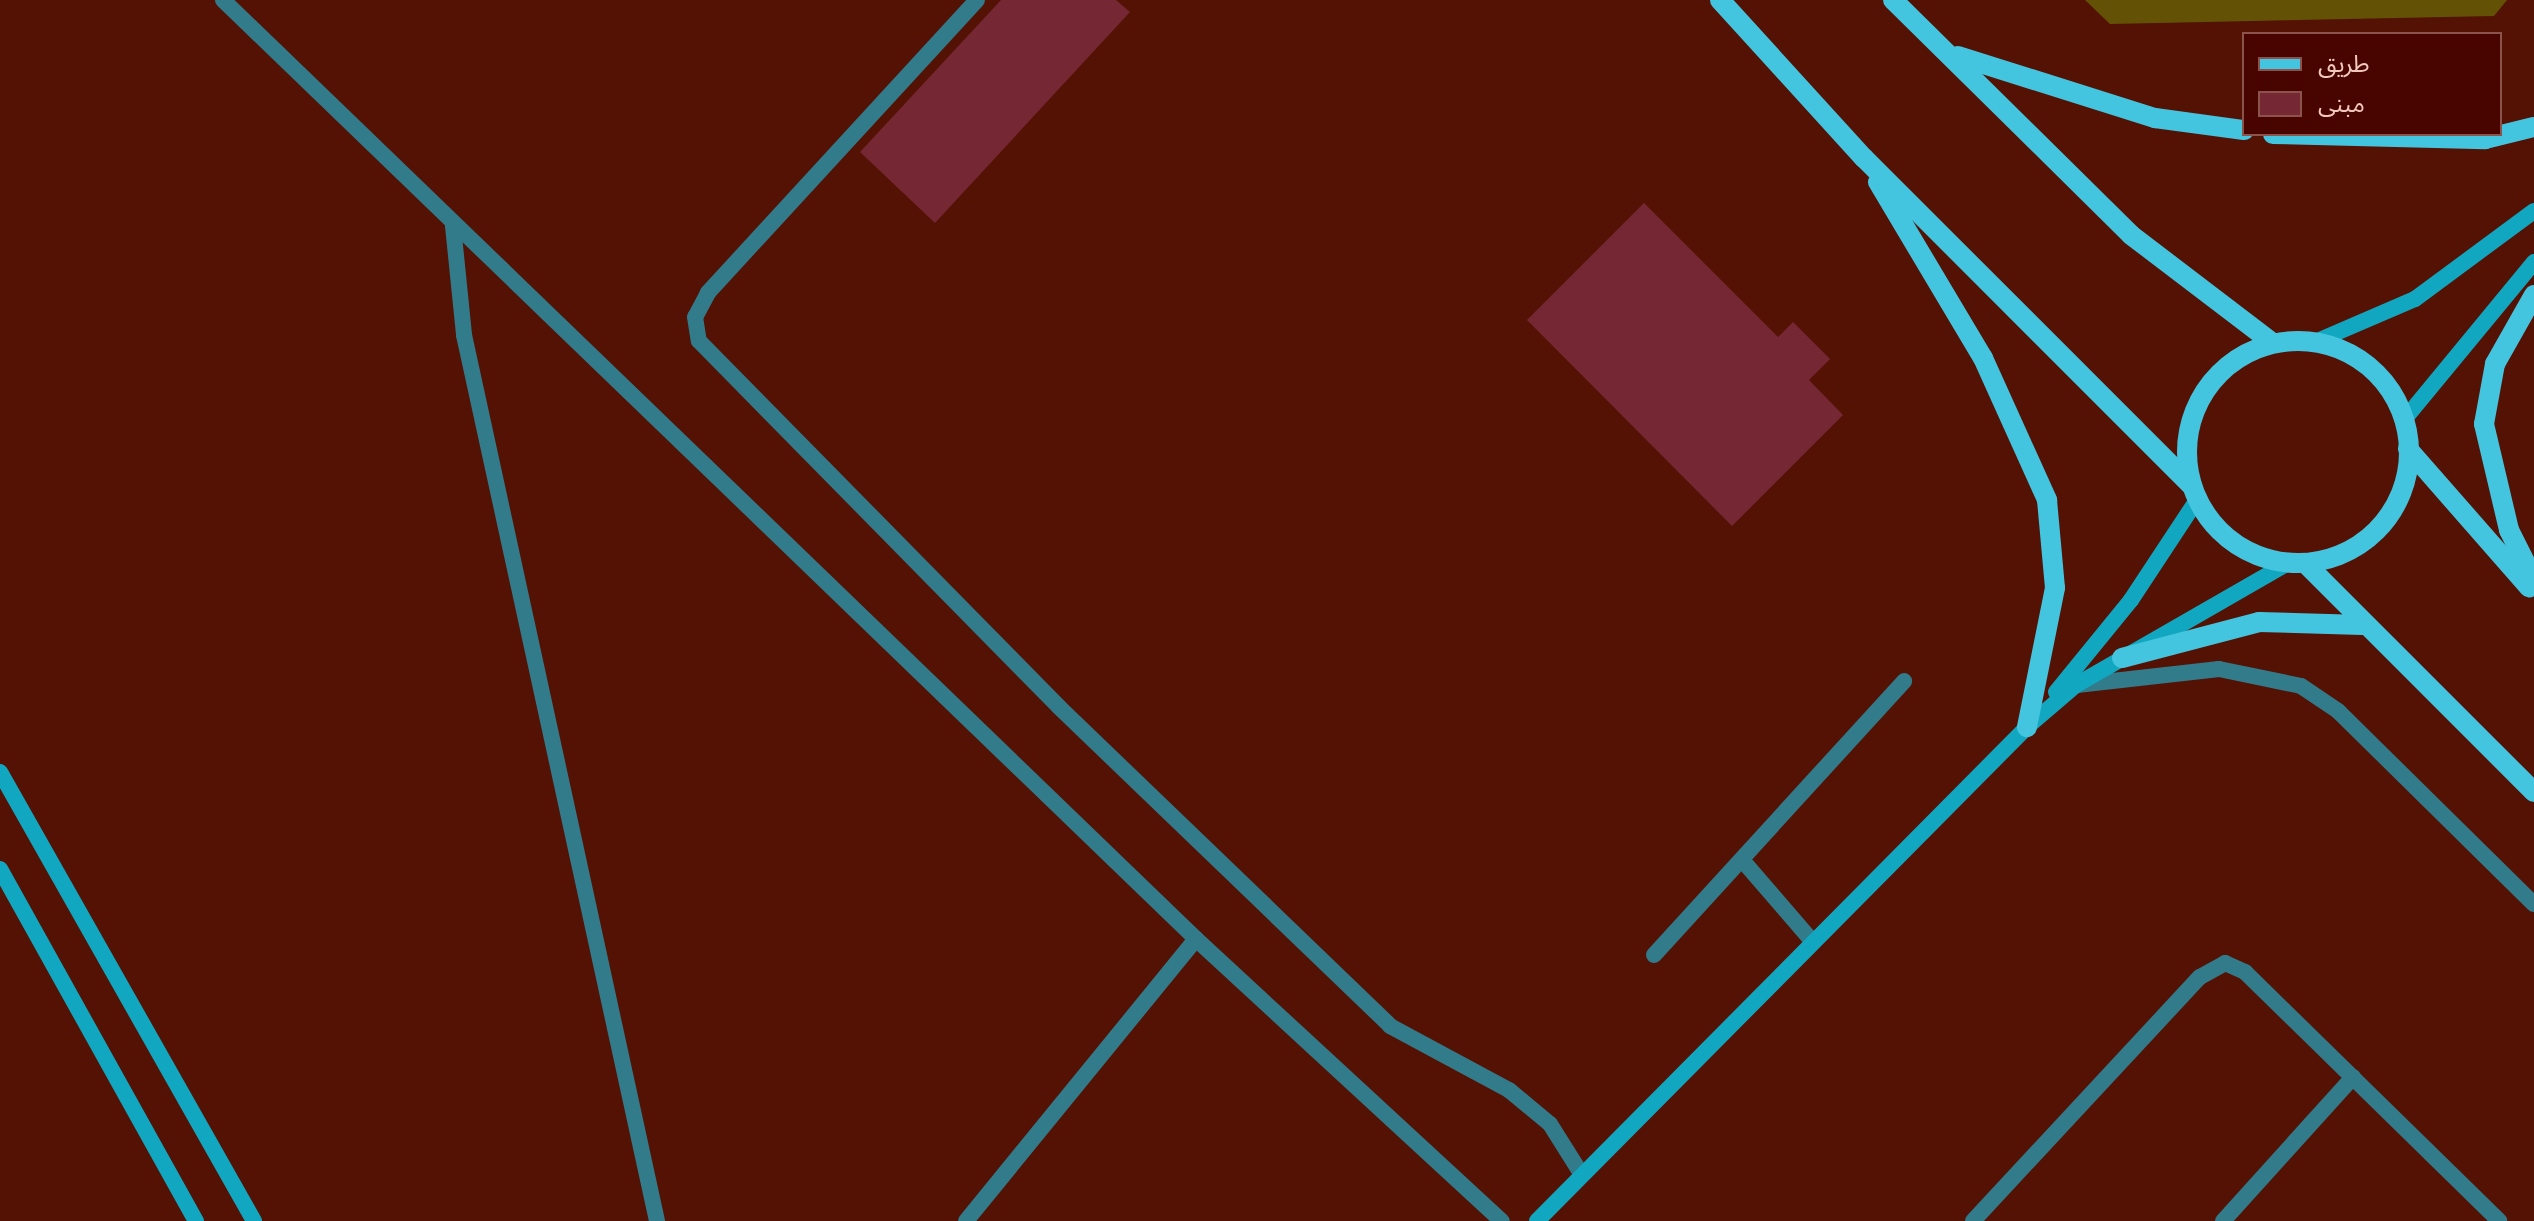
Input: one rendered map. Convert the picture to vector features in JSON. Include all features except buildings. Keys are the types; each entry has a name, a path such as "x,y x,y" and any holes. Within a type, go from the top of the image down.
{"main road":[{"path":"1720,0 1864,158 2195,493 2234,543 2296,563 2534,792"},
{"path":"1893,0 1952,54 2131,235 2273,343"},
{"path":"1952,54 2155,118 2242,130"},
{"path":"2502,135 2534,127"},
{"path":"2358,136 2485,139 2497,136"},
{"path":"1864,158 1983,358 2047,500 2055,588 2027,727"},
{"path":"2534,295 2495,364 2484,424 2509,530 2534,580"},
{"path":"2195,493 2188,433 2202,397 2226,366 2273,343 2315,342 2377,374 2403,421 2408,449 2402,490 2385,520 2345,553 2296,563"},
{"path":"2408,449 2534,593"},
{"path":"2122,658 2259,622 2362,625"}],"street":[{"path":"223,0 453,226 1196,939 1502,1221"},
{"path":"977,0 708,293 695,317 699,341 1059,707 1390,1026 1509,1090 1550,1124 1582,1175"},
{"path":"2315,342 2415,299 2534,211"},
{"path":"453,226 464,335 657,1221"},
{"path":"2403,421 2534,262"},
{"path":"2027,727 2131,600 2195,493"},
{"path":"1537,1221 2027,727 2076,685 2296,563"},
{"path":"2076,685 2219,669 2301,686 2338,711 2534,904"},
{"path":"1654,955 1904,681"},
{"path":"0,772 254,1221"},
{"path":"1743,861 1813,942"},
{"path":"0,869 196,1221"},
{"path":"966,1221 1196,939"},
{"path":"1973,1221 2212,967 2225,963 2245,972 2499,1221"},
{"path":"2223,1221 2353,1077"}],"shaded area":[{"path":"2085,0 2507,0 2494,16 2110,24"}]}
